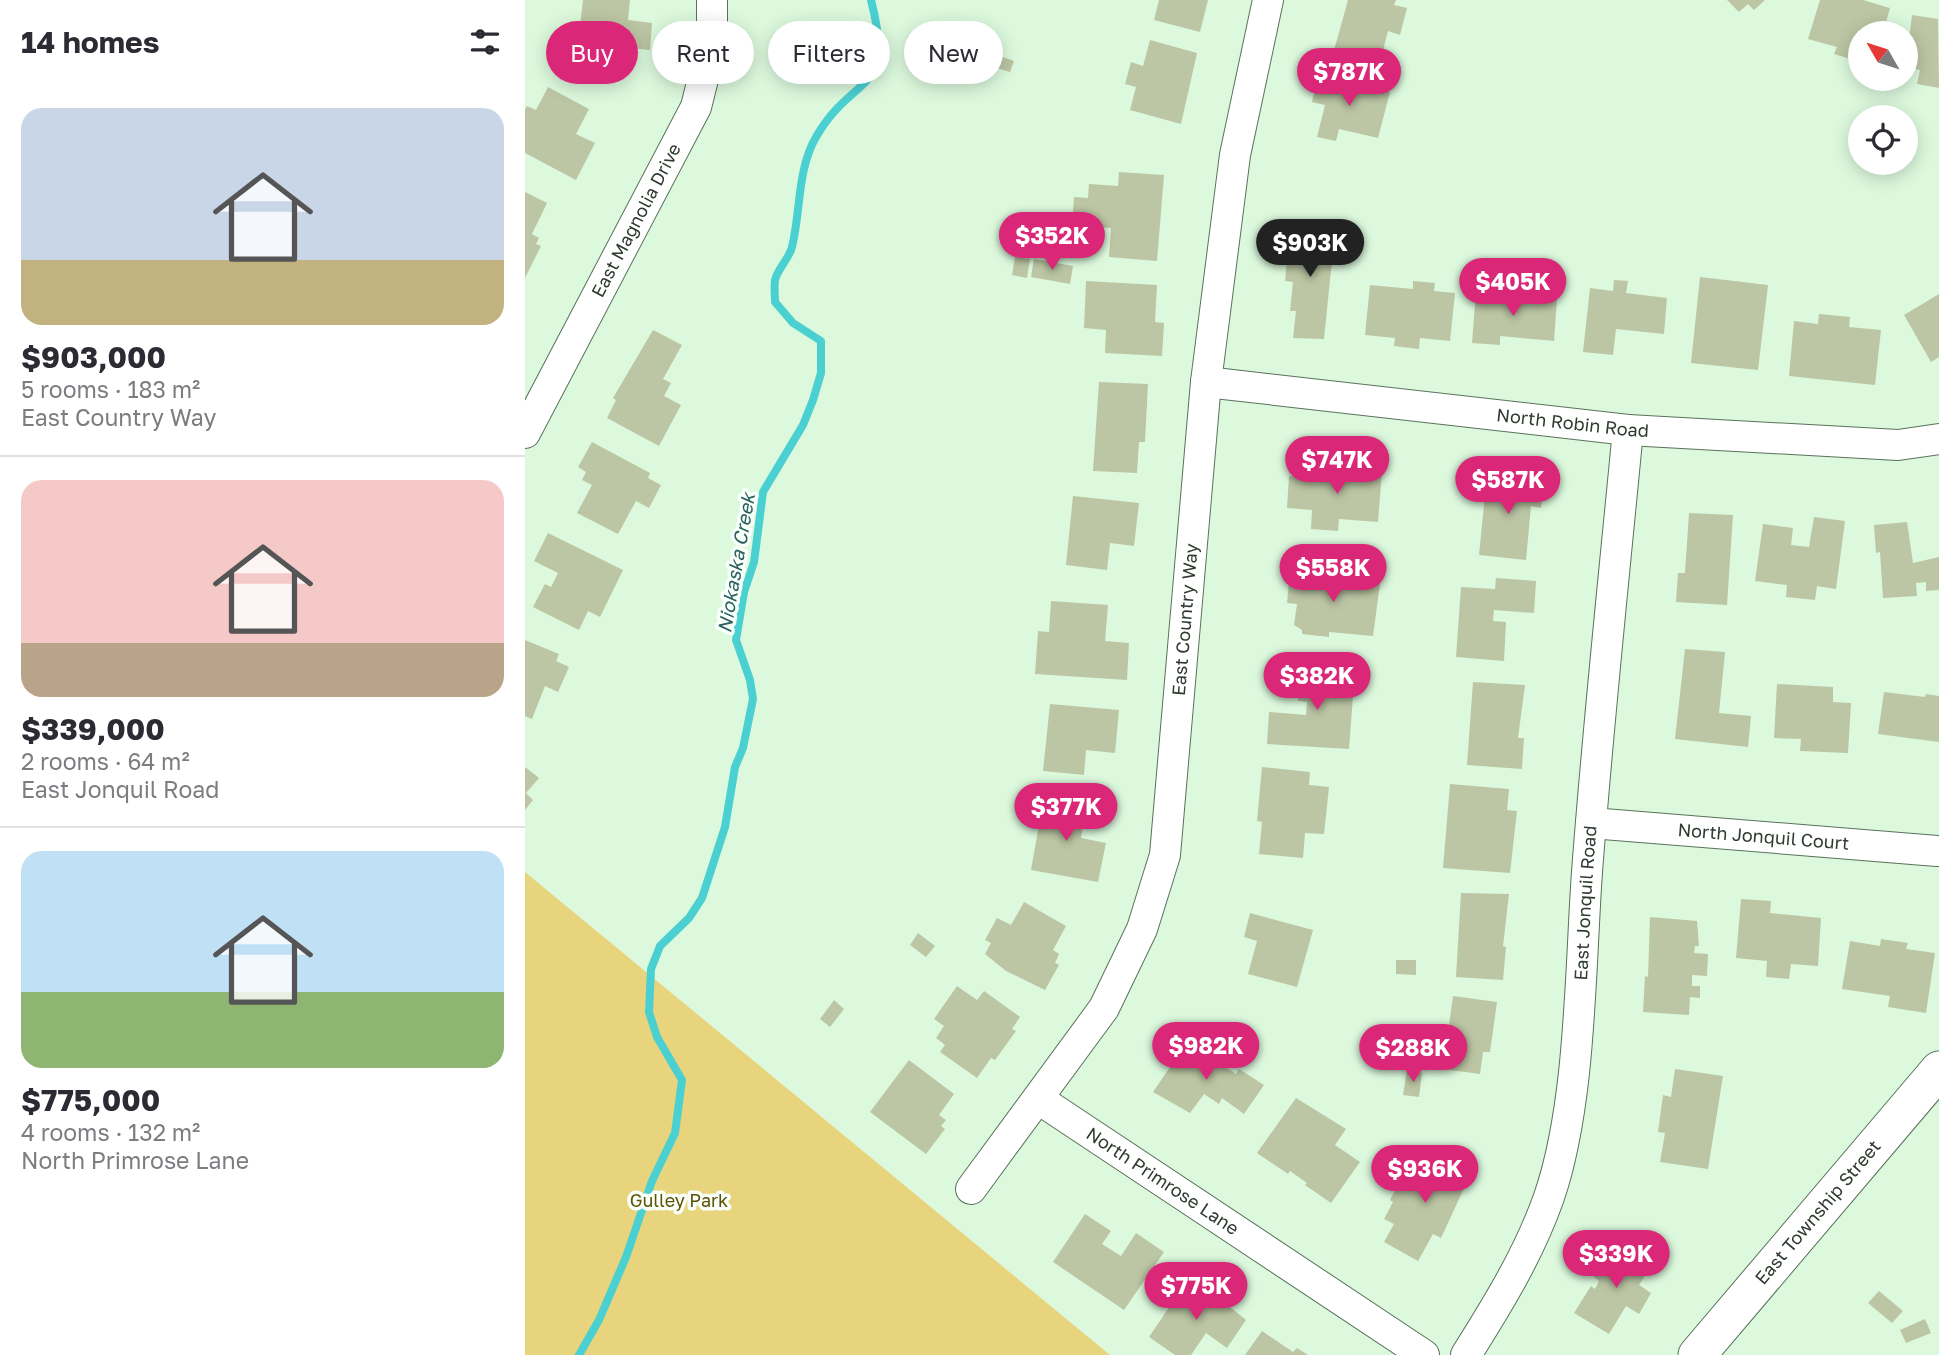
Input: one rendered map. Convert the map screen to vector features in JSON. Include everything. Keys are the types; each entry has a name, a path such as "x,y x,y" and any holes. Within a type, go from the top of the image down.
{"street":[{"name":"East Magnolia Drive","path":"525,433 696,107 712,43 712,0"},
{"name":"East Country Way","path":"971,1189 1040,1100 1104,1008 1126,969 1155,892 1165,855 1206,382 1235,155 1268,0"},
{"name":"North Robin Road","path":"1206,382 1628,430 1898,445 1939,439"},
{"name":"East Jonquil Road","path":"1466,1355 1527,1253 1550,1194 1564,1134 1573,1072 1591,823 1628,430"},
{"name":"North Jonquil Court","path":"1591,823 1937,851"},
{"name":"East Township Street","path":"1697,1355 1939,1070"},
{"name":"North Primrose Lane","path":"1040,1100 1424,1355"}],"green space":[{"name":"Gulley Park","path":"525,872 1110,1355 525,1355"}],"building":[{"path":"583,0 630,0 628,20 636,21 581,21"},
{"path":"1159,0 1208,0 1200,32 1154,20"},
{"path":"1348,0 1396,0 1394,5 1407,8 1400,35 1388,31 1379,66 1333,54"},
{"path":"1727,0 1765,0 1754,10 1748,4 1739,12"},
{"path":"1820,0 1863,0 1890,8 1886,21 1848,21 1848,58 1834,54 1837,47 1808,39"},
{"path":"1912,15 1938,19 1939,88 1918,84 1918,21 1911,21"},
{"path":"638,21 652,23 650,50 638,49"},
{"path":"1150,40 1197,53 1181,124 1130,110 1136,87 1125,84 1131,62 1143,66"},
{"path":"1003,57 1014,61 1010,72 1003,70"},
{"path":"1318,74 1390,92 1378,138 1339,129 1336,141 1317,137 1325,105 1312,102"},
{"path":"548,87 589,109 576,134 595,143 576,180 525,153 525,109 527,106 536,110"},
{"path":"1119,172 1164,175 1157,261 1109,257 1111,228 1072,225 1074,197 1088,198 1089,184 1118,186"},
{"path":"525,192 547,203 532,234 539,238 536,244 541,246 525,278"},
{"path":"1290,226 1335,231 1324,339 1293,338 1296,311 1290,311 1293,282 1285,281"},
{"path":"1015,257 1030,259 1027,278 1012,275"},
{"path":"1034,259 1073,266 1070,284 1031,277"},
{"path":"1700,277 1768,285 1758,370 1691,363"},
{"path":"1614,280 1628,281 1626,293 1667,298 1664,334 1616,329 1613,355 1583,352 1590,288 1613,291"},
{"path":"1086,281 1157,285 1155,322 1164,323 1162,356 1105,353 1106,330 1084,328"},
{"path":"1413,281 1435,283 1434,291 1455,293 1450,341 1420,338 1419,349 1394,346 1395,338 1365,335 1370,285 1413,289"},
{"path":"1476,292 1557,299 1554,341 1500,336 1500,345 1472,343"},
{"path":"1939,294 1939,357 1931,362 1904,315"},
{"path":"1819,314 1850,317 1849,327 1881,330 1875,385 1789,376 1794,321 1818,324"},
{"path":"653,330 682,345 663,379 671,383 664,396 681,405 659,446 607,418 616,400 613,398"},
{"path":"1099,382 1148,384 1145,442 1139,442 1137,473 1093,471"},
{"path":"592,442 650,473 648,478 661,485 649,508 636,501 618,534 577,513 592,485 582,480 586,472 578,467"},
{"path":"1317,467 1382,471 1378,522 1339,519 1338,531 1311,529 1312,510 1287,508 1289,476 1317,478"},
{"path":"1487,475 1544,481 1541,508 1531,506 1526,560 1479,555"},
{"path":"1073,496 1139,503 1134,546 1110,543 1107,570 1066,565"},
{"path":"1689,513 1733,515 1727,605 1676,602 1678,573 1685,573"},
{"path":"1814,517 1845,521 1836,589 1817,586 1815,600 1786,597 1787,585 1755,581 1763,524 1793,528 1791,545 1809,547"},
{"path":"1907,522 1913,563 1939,557 1939,590 1926,591 1926,582 1916,583 1917,596 1883,598 1880,552 1876,553 1874,525"},
{"path":"548,533 623,570 600,617 588,611 579,630 533,607 545,584 551,587 558,573 534,561"},
{"path":"1324,552 1347,554 1346,567 1323,565"},
{"path":"1290,570 1324,573 1324,576 1380,584 1373,636 1329,632 1329,637 1302,634 1302,630 1294,625 1297,604 1287,603"},
{"path":"1496,578 1536,581 1534,613 1494,610 1493,621 1506,622 1504,661 1456,657 1461,587 1495,589"},
{"path":"1051,601 1108,605 1105,641 1129,643 1127,680 1035,674 1038,631 1049,632"},
{"path":"525,640 559,654 556,661 569,667 558,692 545,686 532,719 525,716"},
{"path":"1685,649 1725,652 1719,713 1751,716 1748,747 1675,739"},
{"path":"1300,668 1350,671 1350,683 1354,683 1349,749 1267,744 1269,712 1306,715 1307,702 1298,701"},
{"path":"1473,682 1525,685 1518,738 1524,738 1522,769 1467,765"},
{"path":"1777,684 1833,687 1833,702 1851,703 1848,753 1800,751 1801,739 1774,738"},
{"path":"1884,692 1939,696 1939,742 1878,734"},
{"path":"1050,704 1119,710 1115,753 1086,750 1084,775 1043,771"},
{"path":"525,767 539,778 526,793 533,800 525,810"},
{"path":"1262,767 1310,772 1309,785 1329,787 1324,834 1305,833 1303,858 1259,854 1262,822 1257,821"},
{"path":"1450,784 1509,789 1507,810 1517,811 1510,873 1443,868"},
{"path":"1044,797 1087,805 1081,838 1106,843 1098,882 1031,870"},
{"path":"1461,893 1509,894 1503,946 1506,947 1503,980 1456,977"},
{"path":"1741,899 1771,901 1770,913 1821,918 1818,966 1791,964 1789,979 1766,977 1767,961 1736,958"},
{"path":"1024,902 1066,926 1053,950 1059,954 1055,963 1059,965 1045,990 1006,971 985,954 991,943 985,940 997,918 1011,925"},
{"path":"1250,913 1313,930 1297,987 1248,974 1257,941 1244,937"},
{"path":"1650,917 1697,921 1699,946 1695,946 1694,953 1708,954 1707,976 1692,975 1692,986 1700,986 1700,998 1690,997 1689,1015 1643,1012 1645,976 1648,977"},
{"path":"918,933 935,946 926,957 910,945"},
{"path":"1881,939 1908,943 1906,949 1935,953 1926,1013 1888,1007 1890,996 1842,989 1850,941 1880,946"},
{"path":"1396,960 1416,960 1416,975 1396,974"},
{"path":"957,986 977,1000 984,991 1020,1017 1012,1029 1016,1031 995,1060 991,1058 977,1078 940,1052 945,1045 936,1038 944,1026 934,1019"},
{"path":"1453,996 1497,1002 1490,1052 1483,1052 1480,1074 1443,1069"},
{"path":"834,1000 844,1009 830,1027 820,1019"},
{"path":"1187,1042 1236,1074 1239,1069 1264,1085 1244,1114 1222,1098 1219,1104 1204,1094 1190,1113 1153,1092"},
{"path":"909,1060 954,1094 939,1115 946,1120 941,1126 945,1129 926,1154 870,1112"},
{"path":"1675,1069 1723,1076 1708,1169 1660,1162 1665,1133 1658,1132 1663,1095 1671,1097"},
{"path":"1407,1070 1422,1073 1419,1097 1403,1095"},
{"path":"1296,1098 1346,1129 1335,1145 1360,1162 1331,1203 1290,1171 1288,1174 1257,1153"},
{"path":"1439,1147 1453,1155 1449,1161 1471,1173 1441,1238 1433,1234 1418,1261 1384,1242 1394,1224 1384,1219 1401,1179 1414,1186 1431,1153 1434,1155"},
{"path":"1085,1214 1111,1231 1102,1244 1121,1256 1136,1233 1164,1252 1124,1310 1053,1262"},
{"path":"1623,1245 1653,1263 1639,1285 1651,1293 1639,1314 1626,1306 1609,1334 1574,1313 1591,1286 1595,1289 1599,1281 1594,1277 1605,1259 1612,1263"},
{"path":"1187,1281 1205,1293 1208,1289 1246,1320 1227,1348 1206,1333 1191,1355 1175,1355 1149,1337"},
{"path":"1879,1291 1903,1311 1892,1323 1868,1303"},
{"path":"1925,1319 1931,1333 1906,1343 1900,1330"},
{"path":"1262,1331 1293,1352 1297,1348 1308,1355 1245,1355"}],"waterway":[{"name":"Niokaska Creek","path":"579,1355 599,1320 626,1257 652,1181 675,1133 682,1080 657,1037 649,1012 651,969 660,946 689,918 702,898 725,827 735,767 743,748 753,699 750,680 736,640 744,592 754,562 763,492 803,425 821,373 821,341 793,323 775,302 775,280 792,247 805,163 816,137 830,116 875,69 878,53 877,31 871,0"}]}
